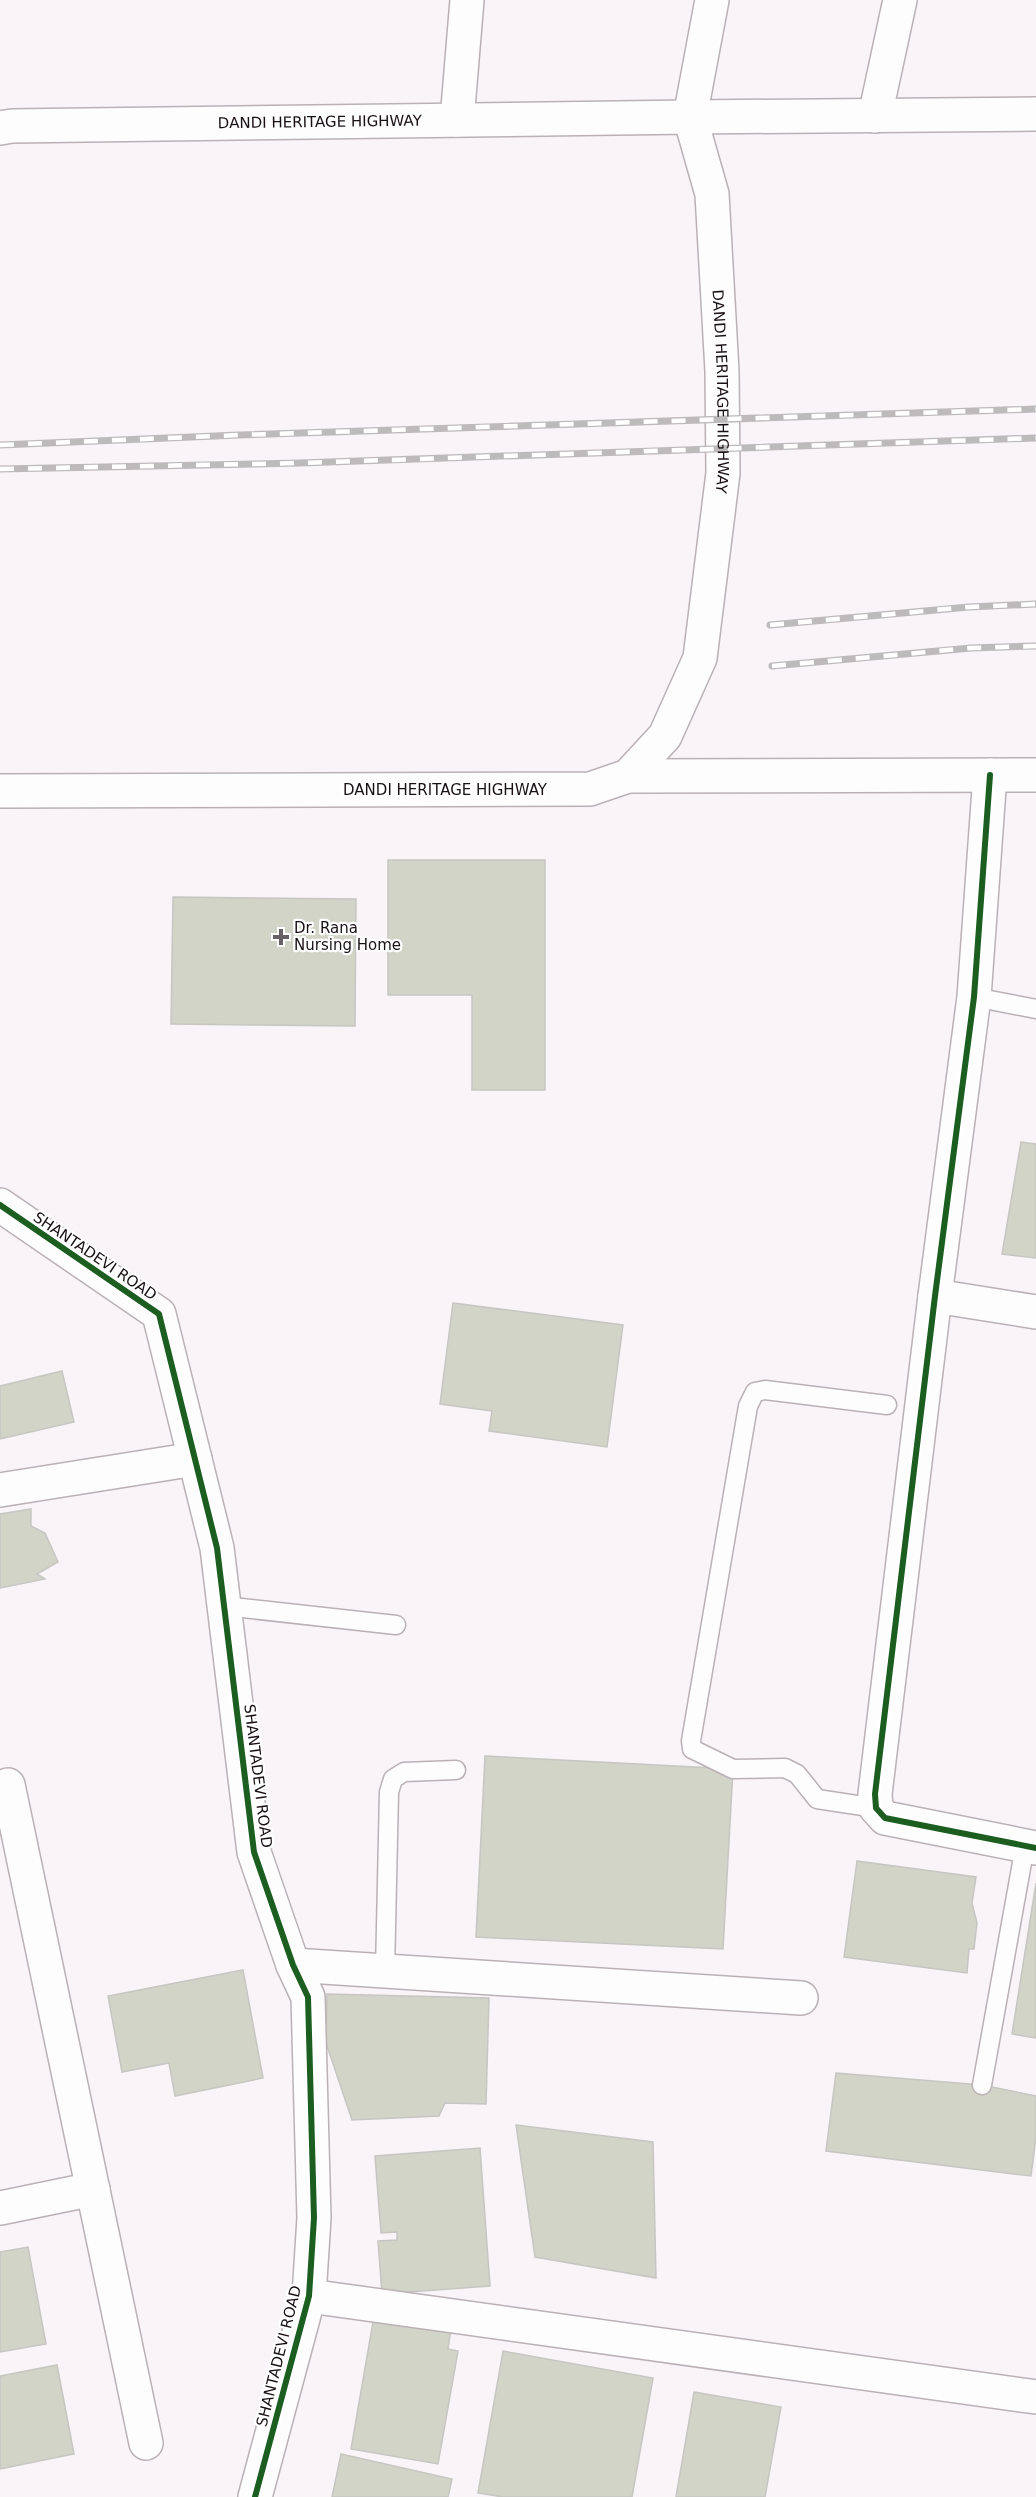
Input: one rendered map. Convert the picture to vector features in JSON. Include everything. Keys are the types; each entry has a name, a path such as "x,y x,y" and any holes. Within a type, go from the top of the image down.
{"main road":[{"path":"457,120 467,0"},
{"path":"712,0 690,117 1036,114"},
{"path":"875,116 900,0"},
{"name":"DANDI HERITAGE HIGHWAY","path":"0,128 12,126 690,117 712,194 722,371 723,473 700,658 665,736 628,776 590,789 0,791"},
{"path":"990,775 974,997 876,1783 876,1808 885,1818 899,1822 1031,1847"},
{"path":"628,776 1036,775"},
{"name":"SHANTADEVI ROAD","path":"0,1205 159,1314 217,1548 254,1852 293,1965 308,1997 314,2218 309,2296 255,2497"},
{"path":"935,1296 1036,1312"},
{"path":"0,1490 195,1459"},
{"path":"8,1785 146,2443"},
{"path":"293,1965 801,1998"},
{"path":"0,2208 93,2190"},
{"path":"309,2296 1036,2397"}],"lane":[{"path":"974,997 1036,1009"},
{"path":"876,1808 817,1799 792,1770 785,1768 733,1769 692,1749 691,1741 748,1406 755,1392 765,1390 887,1405"},
{"path":"224,1606 396,1625"},
{"path":"385,1972 389,1792 393,1779 404,1772 456,1770"},
{"path":"982,2085 1031,1847"}],"building":[{"path":"388,860 545,860 545,1090 472,1090 472,995 388,995"},
{"path":"173,897 356,899 355,1026 171,1024"},
{"path":"1021,1142 1036,1144 1036,1258 1002,1254"},
{"path":"453,1303 623,1325 607,1447 489,1431 492,1411 440,1404"},
{"path":"62,1371 74,1422 0,1439 0,1386"},
{"path":"31,1509 31,1526 45,1533 58,1562 37,1574 45,1579 0,1588 0,1514"},
{"path":"485,1756 733,1769 723,1949 476,1937"},
{"path":"857,1861 976,1877 972,1903 977,1923 974,1949 969,1949 967,1973 844,1957"},
{"path":"1036,1883 1036,2038 1012,2034"},
{"path":"243,1970 263,2078 175,2096 169,2063 122,2072 108,1996"},
{"path":"327,1994 489,1998 486,2104 445,2103 439,2116 352,2120 326,2043"},
{"path":"836,2073 982,2085 1036,2096 1036,2137 1031,2176 826,2151"},
{"path":"516,2125 653,2142 656,2278 535,2257"},
{"path":"480,2148 490,2286 382,2294 378,2241 397,2240 397,2232 381,2233 375,2156"},
{"path":"28,2247 46,2344 0,2352 0,2252"},
{"path":"374,2316 451,2329 448,2349 458,2351 438,2464 351,2449"},
{"path":"503,2351 653,2378 632,2497 503,2497 478,2493"},
{"path":"57,2365 74,2454 0,2469 0,2376"},
{"path":"694,2392 781,2407 765,2497 676,2497"},
{"path":"341,2454 452,2479 448,2497 332,2497"}],"railway":[{"path":"0,445 1036,409"},
{"path":"0,469 300,463 1036,438"},
{"path":"770,625 969,607 1036,604"},
{"path":"772,666 971,648 1036,646"}],"cycle path":[{"path":"990,775 974,997 935,1296 875,1794 876,1808 885,1818 1036,1848"},
{"path":"0,1205 159,1314 217,1548 254,1852 293,1965 308,1997 314,2218 309,2296 255,2497"}],"place":[{"name":"Dr. Rana Nursing Home","path":"281,937"}]}
